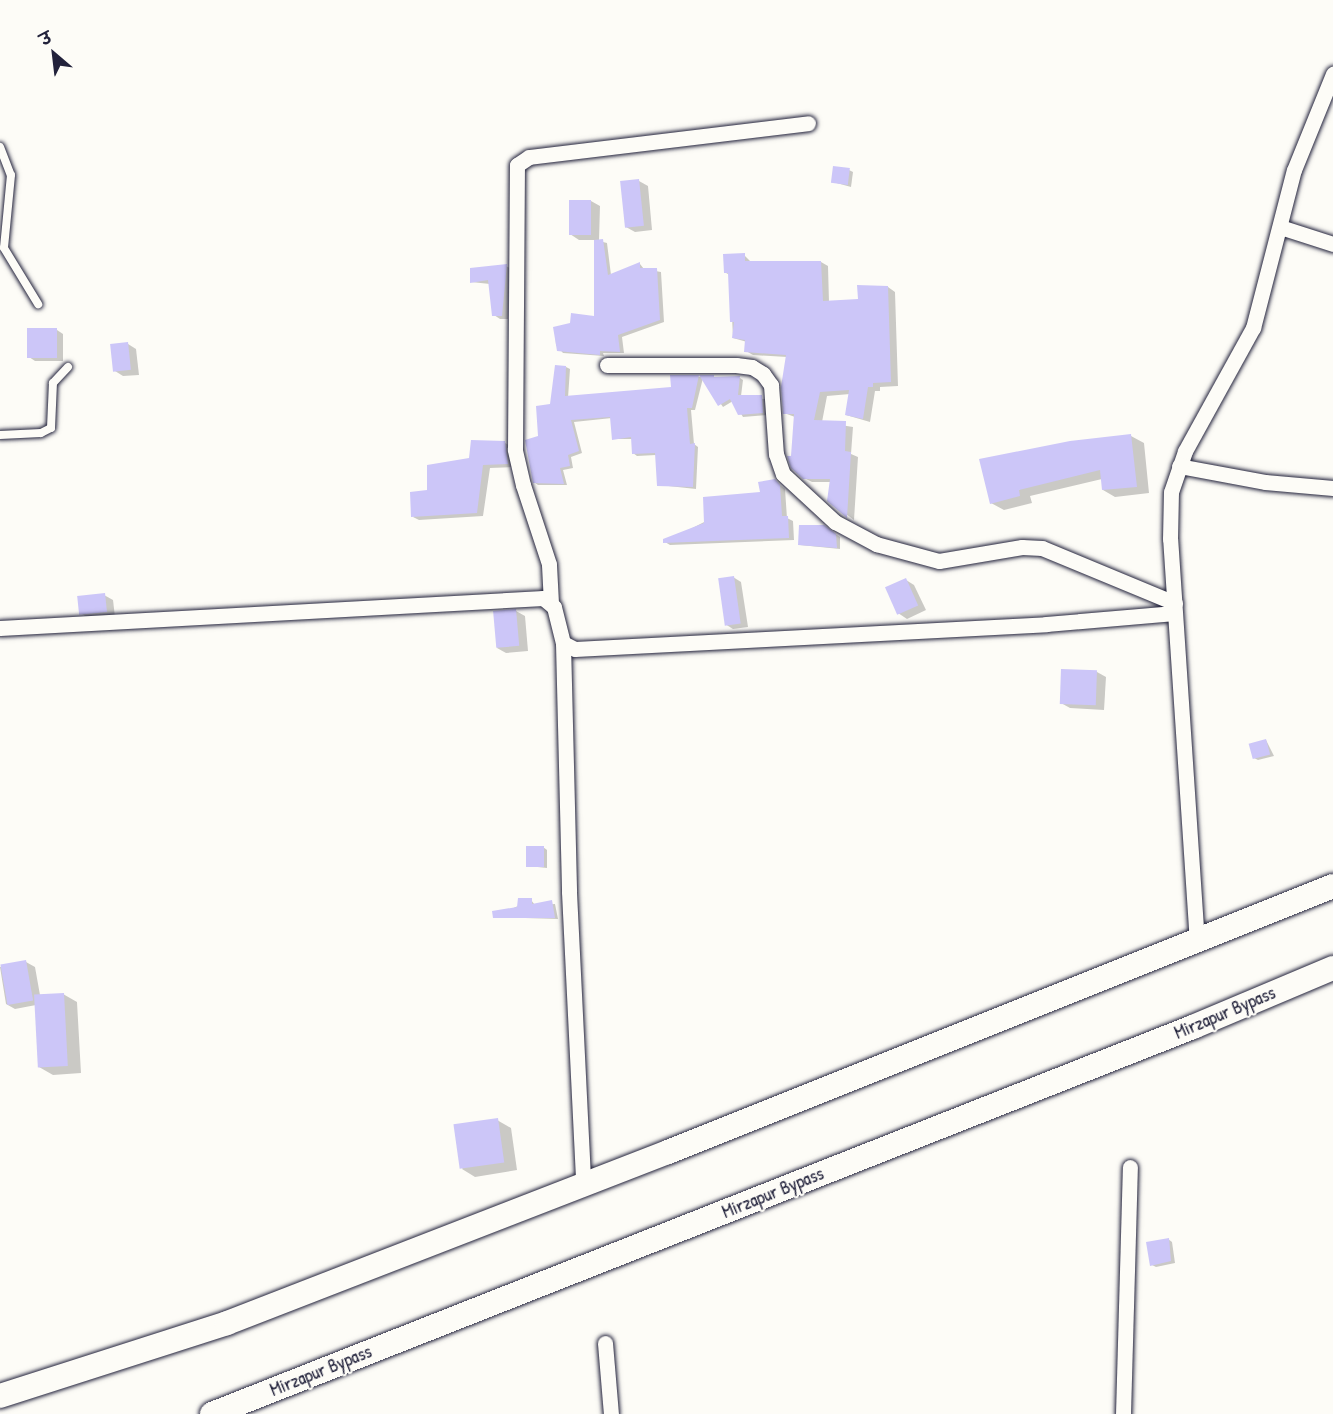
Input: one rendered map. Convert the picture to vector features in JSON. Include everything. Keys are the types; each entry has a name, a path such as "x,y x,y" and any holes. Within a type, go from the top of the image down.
{"highway":[{"path":"0,1396 238,1318 1197,943 1333,886"},
{"name":"Mirzapur Bypass","path":"212,1414 1333,968"}],"street":[{"path":"1197,943 1169,510 1179,466 1253,328 1294,170 1333,74"},
{"path":"583,1175 569,892 563,642 551,603 549,564 522,484 516,449 517,165 529,157 808,123"},
{"path":"1280,227 1333,244"},
{"path":"607,365 735,364 752,367 763,374 771,385 775,444 783,474 835,522 876,544 939,561 1022,547 1042,548 1175,608"},
{"path":"1179,466 1265,483 1333,488"},
{"path":"0,628 543,598 551,603"},
{"path":"563,642 575,649 1047,624 1175,608"},
{"path":"1124,1414 1130,1167"},
{"path":"605,1343 611,1414"}],"lane":[{"path":"0,147 7,157 11,175 4,248 38,304"},
{"path":"0,435 41,433 51,428 53,383 68,367"}],"building":[{"path":"833,166 850,168 848,185 831,183"},
{"path":"639,179 644,226 625,228 620,181"},
{"path":"569,200 591,200 591,235 569,235"},
{"path":"603,239 608,275 640,262 640,268 657,268 660,320 618,335 620,352 600,351 600,355 557,351 553,327 570,323 571,313 594,316 594,240"},
{"path":"745,253 745,261 821,261 823,301 858,299 857,285 888,286 891,382 873,383 873,387 868,387 863,419 845,415 849,390 820,392 814,420 846,421 845,451 851,452 847,518 827,501 830,479 803,479 791,468 787,456 791,456 794,414 783,414 781,387 786,355 744,352 745,340 732,338 734,322 730,322 728,273 724,273 723,254"},
{"path":"507,264 502,316 492,316 488,280 470,283 470,268"},
{"path":"27,328 57,328 57,358 27,358"},
{"path":"128,342 131,370 113,372 110,344"},
{"path":"555,365 566,366 565,396 671,387 670,375 699,375 692,408 687,408 690,444 695,443 693,487 657,486 655,453 632,454 631,437 612,440 610,417 571,420 579,451 568,455 570,466 560,468 564,484 533,483 525,440 538,436 536,406 550,404"},
{"path":"699,375 740,376 738,395 762,395 763,413 738,415 730,399 718,406"},
{"path":"1131,434 1137,487 1102,490 1100,470 1019,490 1020,496 990,504 979,459 1070,441"},
{"path":"471,440 505,441 508,464 483,465 477,513 411,517 410,492 427,490 427,465 469,458"},
{"path":"775,479 780,485 782,516 788,516 789,538 663,543 663,539 704,523 703,497 760,492 758,482"},
{"path":"799,525 824,525 836,534 837,548 798,545"},
{"path":"734,576 741,624 725,626 718,578"},
{"path":"906,578 918,605 897,615 885,587"},
{"path":"105,593 107,612 79,615 77,596"},
{"path":"516,609 519,646 496,648 493,611"},
{"path":"1061,669 1097,670 1096,705 1060,704"},
{"path":"1266,739 1270,754 1253,759 1249,744"},
{"path":"526,846 544,846 544,867 526,867"},
{"path":"518,898 532,898 532,904 552,900 555,918 493,918 492,911 517,907"},
{"path":"26,960 33,1000 8,1005 0,965"},
{"path":"64,993 68,1066 38,1067 34,995"},
{"path":"498,1118 504,1163 460,1169 453,1124"},
{"path":"1169,1238 1171,1261 1150,1266 1146,1242"}]}
